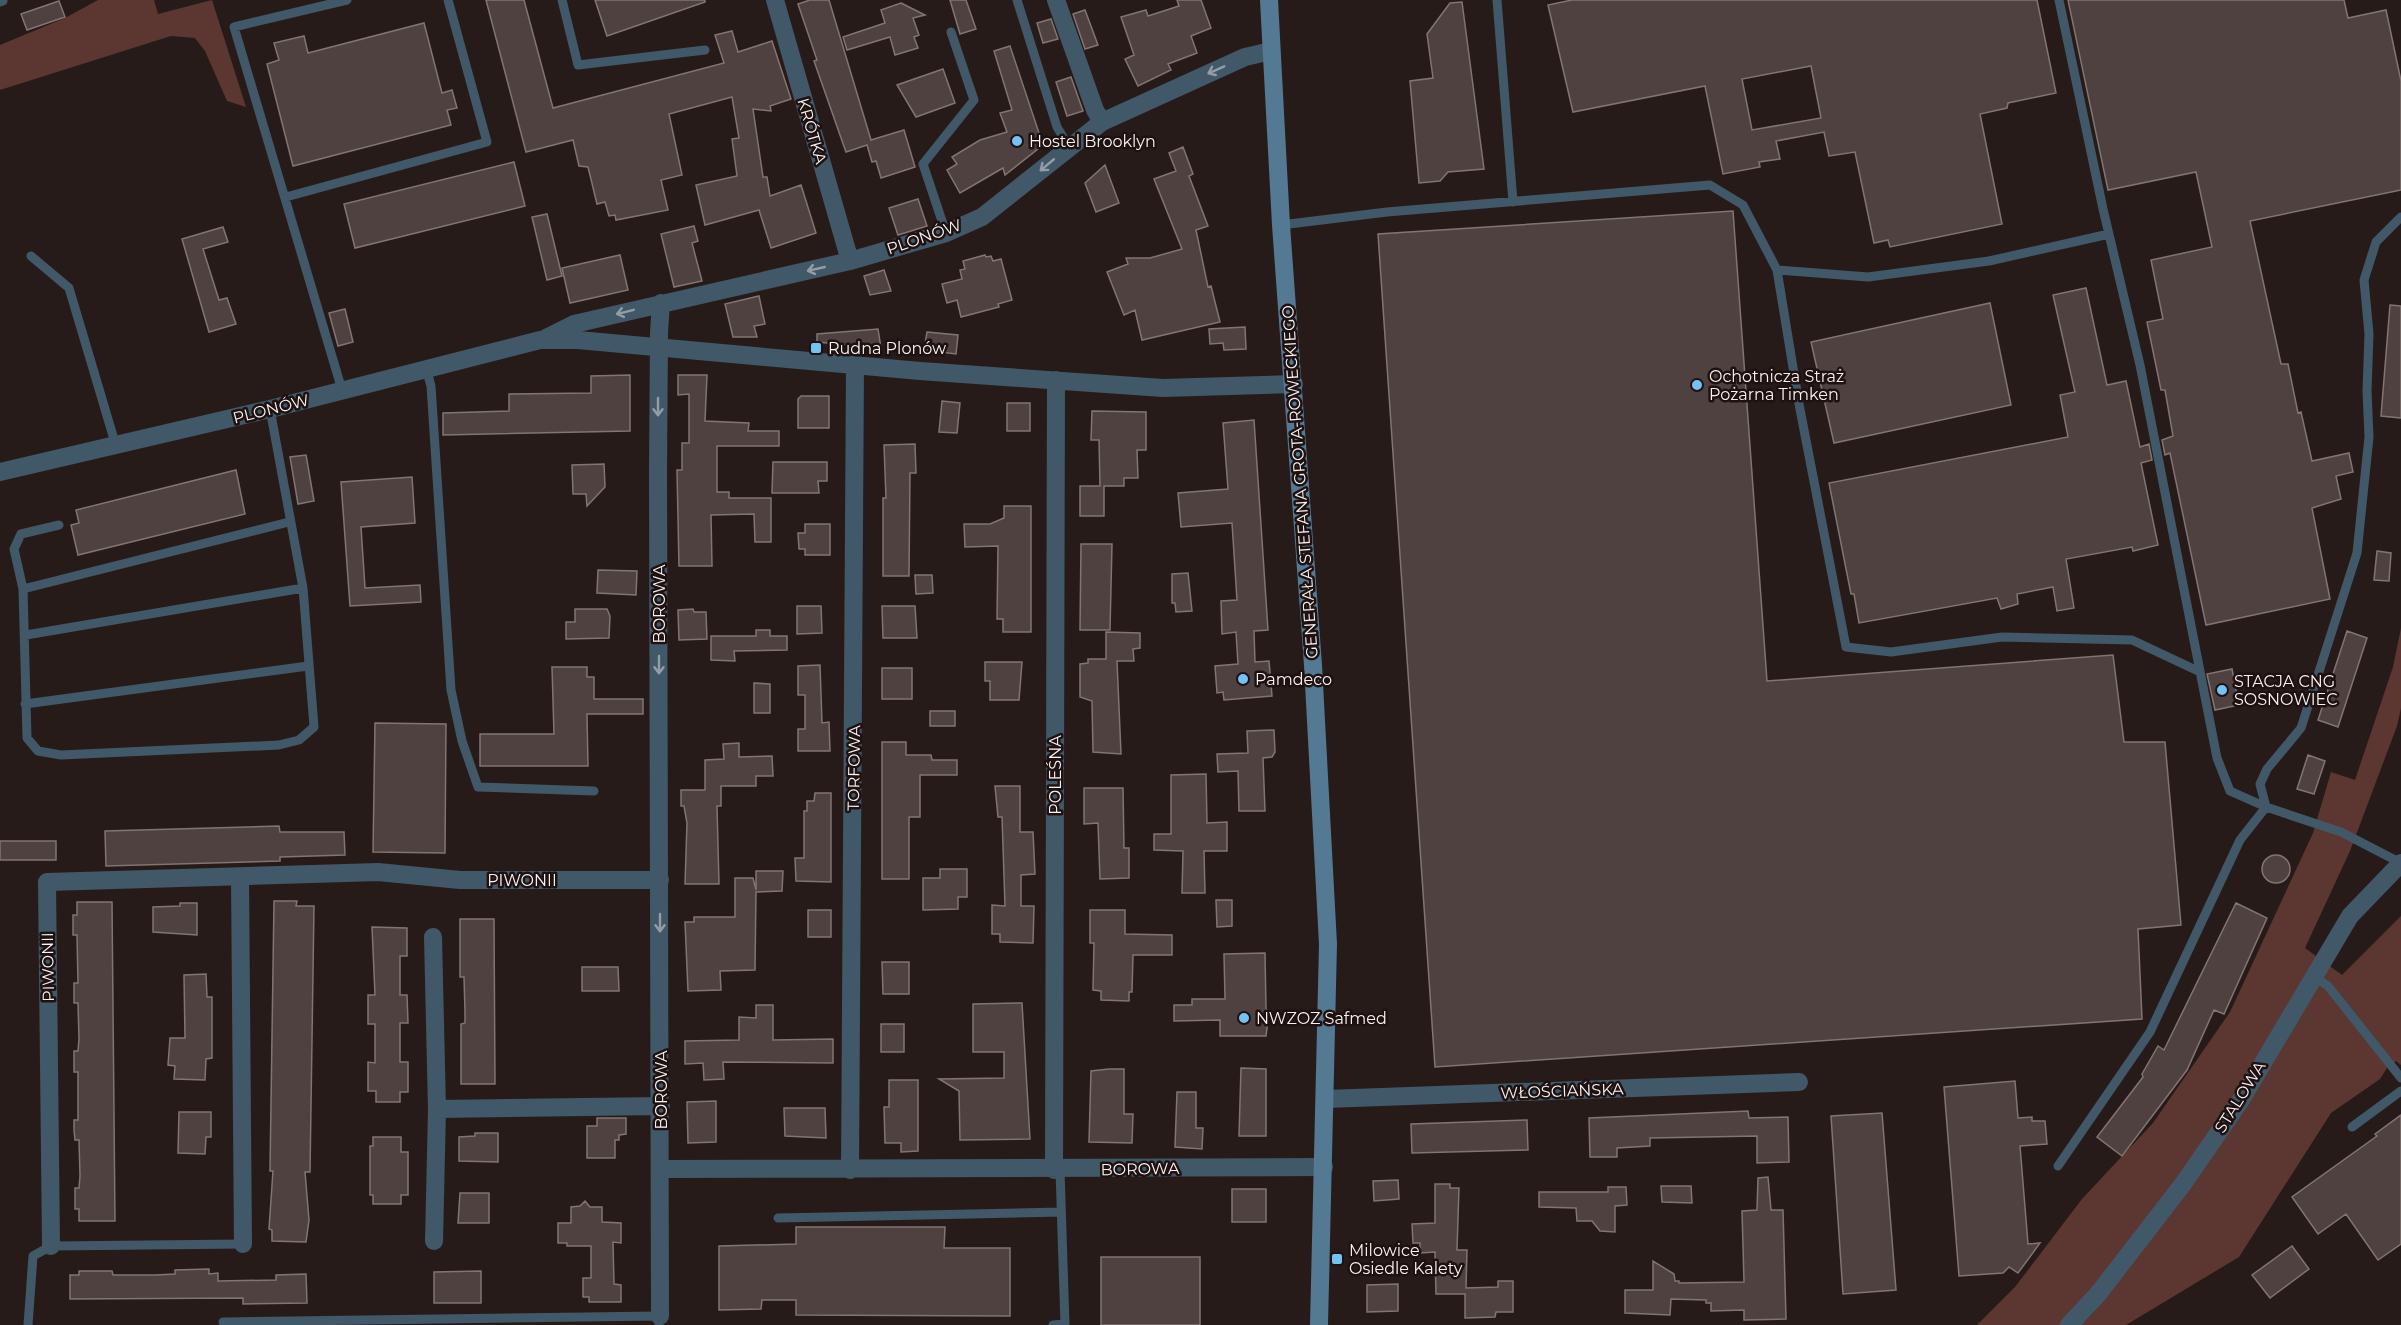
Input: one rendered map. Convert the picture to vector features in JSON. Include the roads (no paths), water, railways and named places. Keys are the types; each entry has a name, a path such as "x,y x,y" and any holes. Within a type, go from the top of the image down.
{"street":[{"name":"KRÓTKA","path":"775,0 850,261"},
{"path":"1056,0 1095,110 1102,122"},
{"name":"GENERAŁA STEFANA GROTA-ROWECKIEGO","path":"1269,0 1281,225 1313,665 1328,944 1319,1325"},
{"name":"PLONÓW","path":"0,472 270,409 540,340 574,324 850,261 946,233 982,217 1102,122 1245,57 1271,51"},
{"name":"BOROWA","path":"661,303 659,348 662,1169 1057,1170 1324,1167"},
{"name":"PLONÓW","path":"540,340 578,340 855,365 1163,388 1294,384"},
{"name":"TORFOWA","path":"850,1170 855,365"},
{"name":"POLEŚNA","path":"1056,380 1057,1170"},
{"name":"STALOWA","path":"2069,1325 2098,1294 2183,1184 2241,1100 2350,916 2401,863"},
{"name":"PIWONII","path":"51,1246 47,882 378,872 460,880 660,880"},
{"path":"240,877 243,1244"},
{"path":"433,937 437,1109 434,1240"},
{"name":"WŁOŚCIAŃSKA","path":"1326,1099 1798,1082"},
{"path":"437,1109 661,1106"},
{"path":"659,1321 662,1169"}],"lane":[{"path":"342,390 234,27 347,0"},
{"path":"285,197 487,142 448,0"},
{"path":"562,0 578,65 705,50"},
{"path":"1017,0 1057,127 1069,147"},
{"path":"1497,0 1513,202"},
{"path":"2059,0 2109,234 2145,388 2186,592 2198,671 2217,758 2230,791 2266,807 2341,832 2401,863"},
{"path":"946,233 923,164 974,100 951,32"},
{"path":"1281,225 1387,212 1710,185 1743,205 1777,270 1799,404 1846,647 1891,652 2002,637 2132,640 2198,671"},
{"path":"2266,807 2260,784 2267,769 2301,728 2357,553 2369,437 2369,334 2364,280 2376,242 2401,218"},
{"path":"1777,270 1868,277 1989,261 2109,234"},
{"path":"31,256 69,288 116,446"},
{"path":"426,368 431,386 451,690 462,741 478,788 594,791"},
{"path":"59,525 21,534 14,549 23,589 27,738 38,751 62,755 279,745 299,740 314,727 303,588 289,522 270,409"},
{"path":"23,589 289,522"},
{"path":"26,635 303,588"},
{"path":"25,704 308,666"},
{"path":"2058,1166 2150,1032 2240,840 2266,807"},
{"path":"2313,976 2328,986 2401,1078"},
{"path":"2352,1127 2401,1091"},
{"path":"1053,1325 1065,1324 1061,1212 1057,1170"},
{"path":"778,1218 1061,1212"},
{"path":"28,1325 33,1256 51,1246 243,1244"},
{"path":"223,1322 659,1321"}],"place":[{"name":"Hostel Brooklyn","path":"1017,141"},
{"name":"Rudna Plonów","path":"816,348"},
{"name":"Ochotnicza Straż Pożarna Timken","path":"1697,385"},
{"name":"Pamdeco","path":"1243,679"},
{"name":"STACJA CNG SOSNOWIEC","path":"2222,690"},
{"name":"NWZOZ Safmed","path":"1244,1018"},
{"name":"Milowice Osiedle Kalety","path":"1337,1259"}]}
